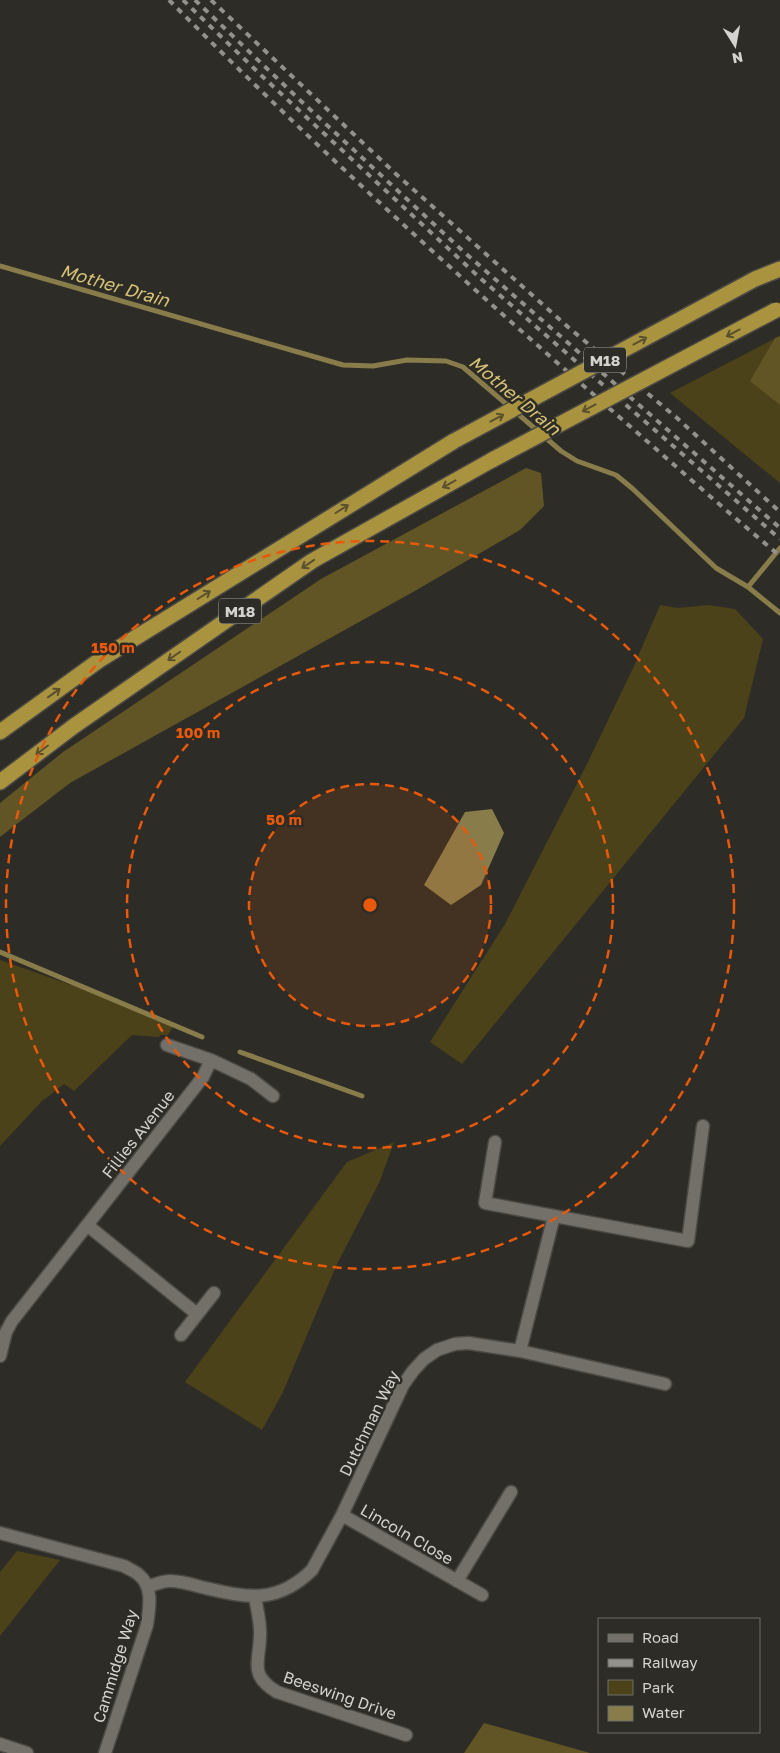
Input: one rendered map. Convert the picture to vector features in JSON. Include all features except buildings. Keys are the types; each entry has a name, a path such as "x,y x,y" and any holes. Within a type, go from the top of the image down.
{"highway":[{"name":"M18","path":"0,732 101,659 454,441 755,279 780,268"},
{"name":"M18","path":"0,782 74,726 312,561 492,460 778,309"}],"street":[{"path":"167,1045 210,1060 251,1078 273,1096"},
{"name":"Fillies Avenue","path":"0,1356 6,1332 12,1321 203,1077 210,1060"},
{"path":"494,1142 484,1203 688,1241 703,1126"},
{"path":"520,1351 554,1216"},
{"path":"87,1225 197,1314"},
{"path":"181,1335 214,1293"},
{"name":"Dutchman Way","path":"148,1587 161,1582 181,1582 241,1596 255,1597 288,1588 304,1578 312,1570 342,1515 403,1385 424,1359 437,1350 455,1344 468,1343 520,1351 665,1384"},
{"name":"Lincoln Close","path":"457,1581 511,1492"},
{"name":"Lincoln Close","path":"342,1515 482,1595"},
{"path":"0,1533 124,1566 140,1575 148,1587"},
{"name":"Cammidge Way","path":"104,1753 146,1625 150,1606 148,1587"},
{"name":"Beeswing Drive","path":"255,1597 260,1638 257,1653 259,1675 266,1685 277,1692 406,1734"},
{"path":"0,1744 27,1753"}],"green space":[{"path":"780,336 780,483 670,393"},
{"path":"660,605 678,608 708,605 735,609 763,639 744,718 462,1064 430,1042 505,924 587,764 633,668"},
{"path":"0,960 80,988 173,1026 168,1035 160,1035 159,1037 132,1035 74,1091 64,1084 41,1102 0,1146"},
{"path":"394,1142 380,1181 337,1264 283,1392 262,1430 185,1382 347,1162"},
{"path":"17,1551 60,1560 0,1636 0,1572"}],"shaded area":[{"path":"780,336 780,405 750,381 775,338"},
{"path":"526,468 541,473 544,506 520,530 413,592 70,783 0,837 0,803 63,752 321,579"},
{"path":"484,1723 590,1753 464,1753"}],"water":[{"path":"492,809 504,833 481,885 451,905 424,885 465,812"}],"waterway":[{"name":"Mother Drain","path":"0,266 343,365 373,366 407,360 446,361 463,367 561,451 577,461 616,475 716,568 748,587 780,548"},
{"path":"748,587 780,613"},
{"path":"0,952 202,1037"},
{"path":"240,1052 362,1096"}],"railway":[{"path":"169,0 278,107 445,263 559,365 780,556"},
{"path":"183,0 263,77 479,277 780,539"},
{"path":"195,0 464,252 780,528"},
{"path":"211,0 396,174 568,327 677,418 780,512"}]}
